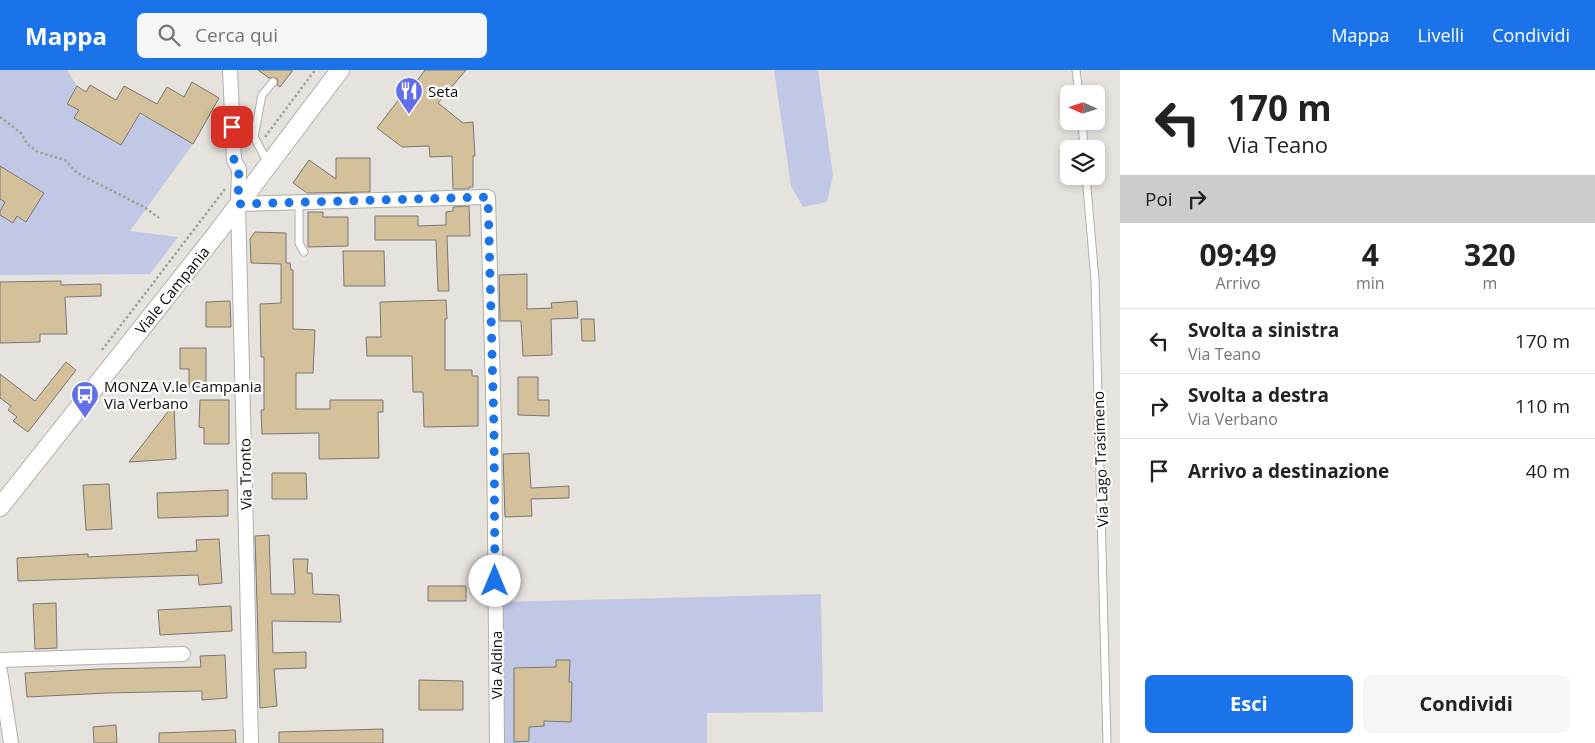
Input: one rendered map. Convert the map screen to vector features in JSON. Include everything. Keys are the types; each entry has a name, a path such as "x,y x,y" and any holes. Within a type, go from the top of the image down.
{"street":[{"name":"Via Tronto","path":"230,70 234,160 239,168 238,204 251,743"},
{"name":"Viale Campania","path":"2,500 217,233 340,70"},
{"name":"Via Aldina","path":"299,202 488,197 494,430 496,743"},
{"path":"238,204 299,202"},
{"path":"0,660 183,654"},
{"path":"0,671 11,743"},
{"path":"0,697 7,711"}],"lane":[{"path":"1076,70 1078,85"},
{"path":"268,164 254,137 262,95 274,82"},
{"name":"Via Lago Trasimeno","path":"1087,185 1096,280 1107,743"},
{"path":"299,202 299,243 304,252"}],"path":[{"path":"0,117 21,133 27,144 38,152 65,160 77,173 144,207 159,218"}],"shaded area":[{"path":"0,70 67,70 77,86 67,104 79,110 74,118 121,145 139,115 149,118 193,144 130,231 178,237 150,274 0,275"},
{"path":"774,70 818,70 833,175 827,202 803,207 791,186"},
{"path":"821,594 823,712 707,713 707,743 503,743 501,602"}],"building":[{"path":"258,70 293,70 280,87 277,85 278,81 276,78 269,78"},
{"path":"425,70 466,70 438,103 463,123 473,122 475,156 473,156 473,187 469,187 469,189 453,189 452,156 430,157 429,146 402,147 377,128 406,90 408,93"},
{"path":"192,82 219,98 193,144 140,113 121,145 74,118 79,110 67,104 77,86 86,92 90,85 116,100 124,86 157,104 167,87 184,97"},
{"path":"336,158 370,158 370,192 307,193 293,183 309,160 336,179"},
{"path":"0,166 44,193 26,222 17,216 13,223 0,215 5,202 0,199"},
{"path":"469,206 470,236 447,236 449,291 438,291 436,240 375,240 375,216 418,216 418,226 446,225 446,212 453,211 453,207"},
{"path":"308,212 323,212 323,217 348,217 348,246 308,247"},
{"path":"255,232 286,233 286,263 290,263 291,270 293,270 293,329 315,330 313,373 296,373 296,409 330,409 330,400 383,400 383,412 378,412 379,458 319,459 319,433 262,434 261,410 264,410 264,357 261,357 260,304 281,303 281,264 251,263 250,239"},
{"path":"343,251 384,251 385,286 344,286"},
{"path":"527,274 527,309 552,308 551,303 577,301 578,318 551,319 552,355 523,356 521,321 500,321 499,275"},
{"path":"61,281 61,285 101,284 101,296 65,297 67,334 40,334 40,342 0,343 0,282"},
{"path":"446,300 445,370 472,370 472,376 478,376 478,426 424,427 423,392 413,392 412,356 367,356 366,337 381,337 380,302"},
{"path":"230,301 231,327 206,327 206,302"},
{"path":"581,319 594,319 595,341 582,341"},
{"path":"180,348 206,348 206,387 189,387 189,369 180,369"},
{"path":"66,362 76,370 28,432 13,421 17,417 8,410 11,406 0,398 0,374 35,401"},
{"path":"518,377 538,377 538,400 549,400 549,416 518,415"},
{"path":"200,400 229,400 229,444 204,444 204,428 199,427"},
{"path":"174,404 176,459 129,462"},
{"path":"529,453 531,488 569,486 569,498 531,499 532,516 505,517 503,454"},
{"path":"272,473 306,473 307,499 272,499"},
{"path":"109,484 112,529 86,530 83,485"},
{"path":"228,490 228,516 158,518 157,493"},
{"path":"269,535 271,594 295,594 293,559 308,559 307,573 312,573 313,594 339,595 341,622 272,621 273,653 306,652 306,668 274,669 277,706 260,708 255,536"},
{"path":"219,539 222,583 199,585 198,575 18,581 17,558 88,554 88,557 197,551 196,540"},
{"path":"428,586 466,586 466,601 428,601"},
{"path":"56,603 57,648 35,649 33,604"},
{"path":"231,606 232,631 160,635 158,610"},
{"path":"225,655 227,698 202,700 202,691 27,697 25,673 98,669 201,667 200,656"},
{"path":"556,660 570,660 569,682 572,682 571,722 544,721 544,726 529,727 529,741 514,742 514,668 556,667"},
{"path":"419,680 463,681 463,710 419,710"},
{"path":"116,725 117,743 94,743 93,727"},
{"path":"383,729 383,743 279,743 279,732"},
{"path":"235,730 236,743 159,743 159,733"}],"place":[{"name":"Seta","path":"409,115"},
{"name":"MONZA V.le Campania Via Verbano","path":"85,419"}],"route":[{"path":"232,127 234,160 239,168 238,204 488,197 494,430 495,581"}]}
